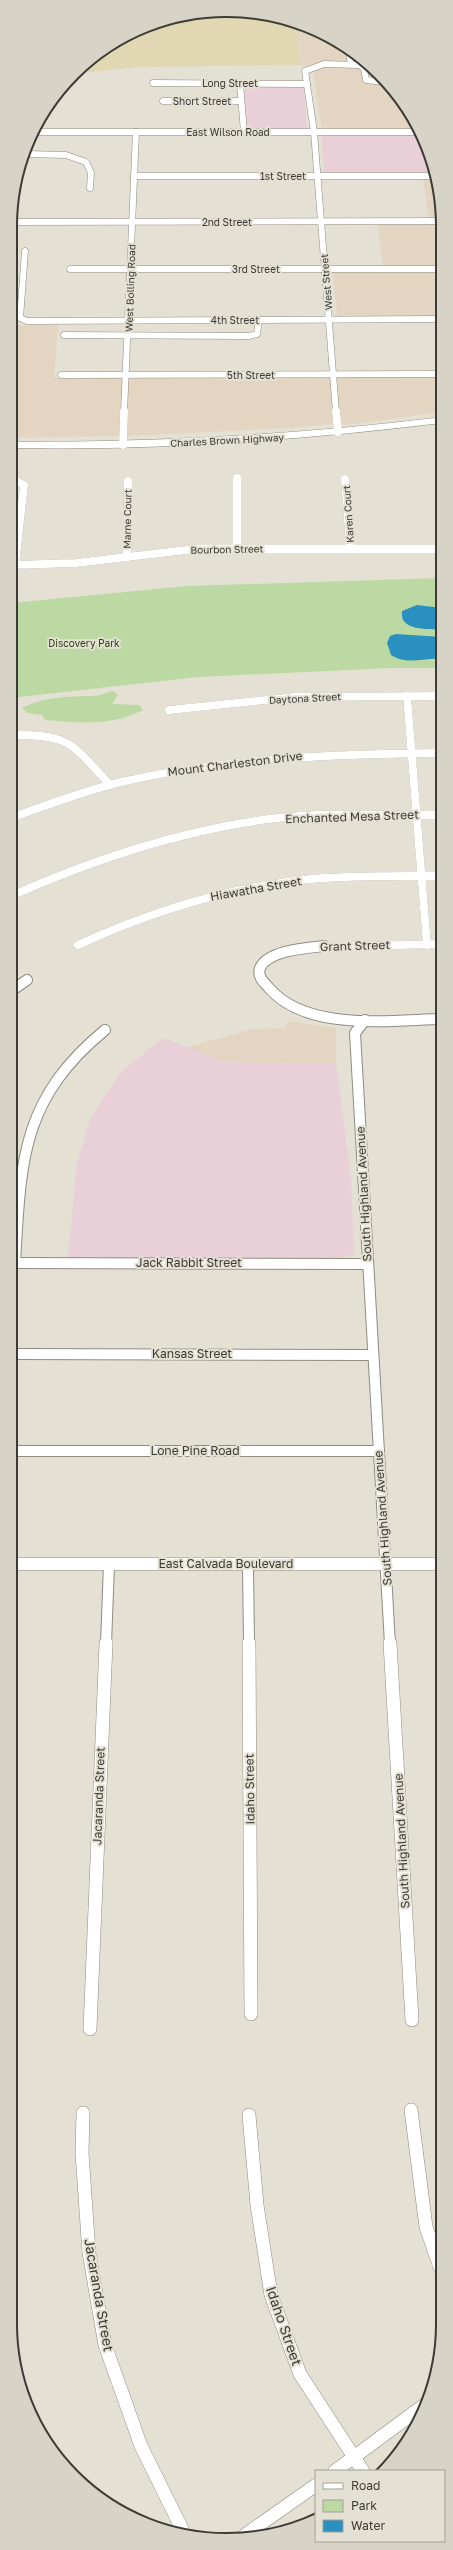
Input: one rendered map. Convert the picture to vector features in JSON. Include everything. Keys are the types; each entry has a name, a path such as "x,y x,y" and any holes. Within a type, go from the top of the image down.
{"main road":[{"name":"Charles Brown Highway","path":"17,445 123,445 214,442 338,432 436,421"},
{"name":"East Calvada Boulevard","path":"17,1564 436,1564"}],"street":[{"path":"350,57 351,64 361,66"},
{"name":"West Street","path":"338,432 314,132 305,71 316,66 351,64"},
{"path":"363,68 366,80 369,82 379,82"},
{"name":"Long Street","path":"153,83 307,84"},
{"path":"240,84 244,132"},
{"name":"Short Street","path":"163,101 241,101"},
{"name":"East Wilson Road","path":"40,132 413,132"},
{"name":"West Bolling Road","path":"123,445 136,132"},
{"path":"30,154 66,155 86,162 91,173 90,188"},
{"name":"1st Street","path":"134,176 430,176"},
{"name":"2nd Street","path":"17,222 436,221"},
{"name":"4th Street","path":"26,251 20,286 20,318 28,321 436,319"},
{"name":"3rd Street","path":"70,269 436,268"},
{"path":"64,335 249,336 257,334 259,320"},
{"name":"5th Street","path":"61,375 436,374"},
{"path":"237,478 237,548"},
{"name":"Karen Court","path":"345,479 350,549"},
{"path":"17,481 24,485 17,536"},
{"name":"Marne Court","path":"126,557 128,481"},
{"name":"Bourbon Street","path":"17,565 76,563 194,549 436,549"},
{"path":"407,696 423,876 427,944"},
{"name":"Daytona Street","path":"169,710 289,697 436,696"},
{"path":"17,735 49,736 66,741 83,753 110,785"},
{"name":"Mount Charleston Drive","path":"17,816 110,785 208,765 264,758 330,753 436,753"},
{"name":"Enchanted Mesa Street","path":"17,893 74,867 185,834 223,827 308,816 436,815"},
{"name":"Hiawatha Street","path":"78,945 174,907 239,891 332,878 436,876"},
{"name":"Grant Street","path":"365,1020 322,1018 304,1013 278,1000 259,977 261,964 270,958 309,948 436,944"},
{"path":"17,988 27,980"},
{"path":"365,1020 436,1019"},
{"name":"South Highland Avenue","path":"365,1020 355,1033 372,1355 386,1565 412,2020"},
{"path":"17,1224 21,1186 32,1124 47,1095 72,1060 106,1030"},
{"name":"Jack Rabbit Street","path":"17,1263 368,1264"},
{"name":"Kansas Street","path":"17,1354 372,1355"},
{"name":"Lone Pine Road","path":"17,1451 379,1451"},
{"name":"Jacaranda Street","path":"90,2029 109,1564"},
{"name":"Idaho Street","path":"248,1565 251,2014"},
{"path":"411,2110 426,2227 436,2256"},
{"name":"Jacaranda Street","path":"83,2114 82,2153 89,2253 105,2345 141,2446 182,2528"},
{"name":"Idaho Street","path":"249,2115 257,2205 271,2295 300,2374 362,2470"},
{"path":"336,2470 417,2411"},
{"path":"250,2532 315,2486"}],"shaded area":[{"path":"297,29 343,52 365,69 393,99 412,129 322,130 313,69 301,65"},
{"path":"244,87 304,87 307,130 247,128"},
{"path":"414,134 429,172 324,172 321,135"},
{"path":"423,178 430,178 434,199 436,213 436,267 383,267 378,223 429,223"},
{"path":"436,271 436,316 337,317 333,272"},
{"path":"17,325 58,325 54,378 436,377 436,413 346,425 341,423 300,427 152,435 17,438"},
{"path":"289,1021 336,1028 336,1063 261,1064 223,1061 185,1048 252,1029 285,1028"},
{"path":"163,1038 223,1061 261,1064 336,1063 351,1177 354,1254 339,1258 68,1258 77,1163 91,1117 122,1071"}],"green space":[{"name":"Discovery Park","path":"436,578 436,668 390,668 198,677 17,697 17,602 187,586"},
{"path":"113,691 118,695 112,704 139,705 143,710 120,719 108,721 70,722 45,720 42,715 27,713 22,708 48,699 97,696"}],"sand":[{"path":"213,17 240,17 267,21 297,29 301,65 141,67 84,72 110,52 122,45 159,28 186,21"}],"water":[{"path":"417,605 436,607 436,630 410,626 405,623 402,618 402,611"},
{"path":"396,634 436,637 436,659 410,661 391,655 387,643 390,636"}]}
